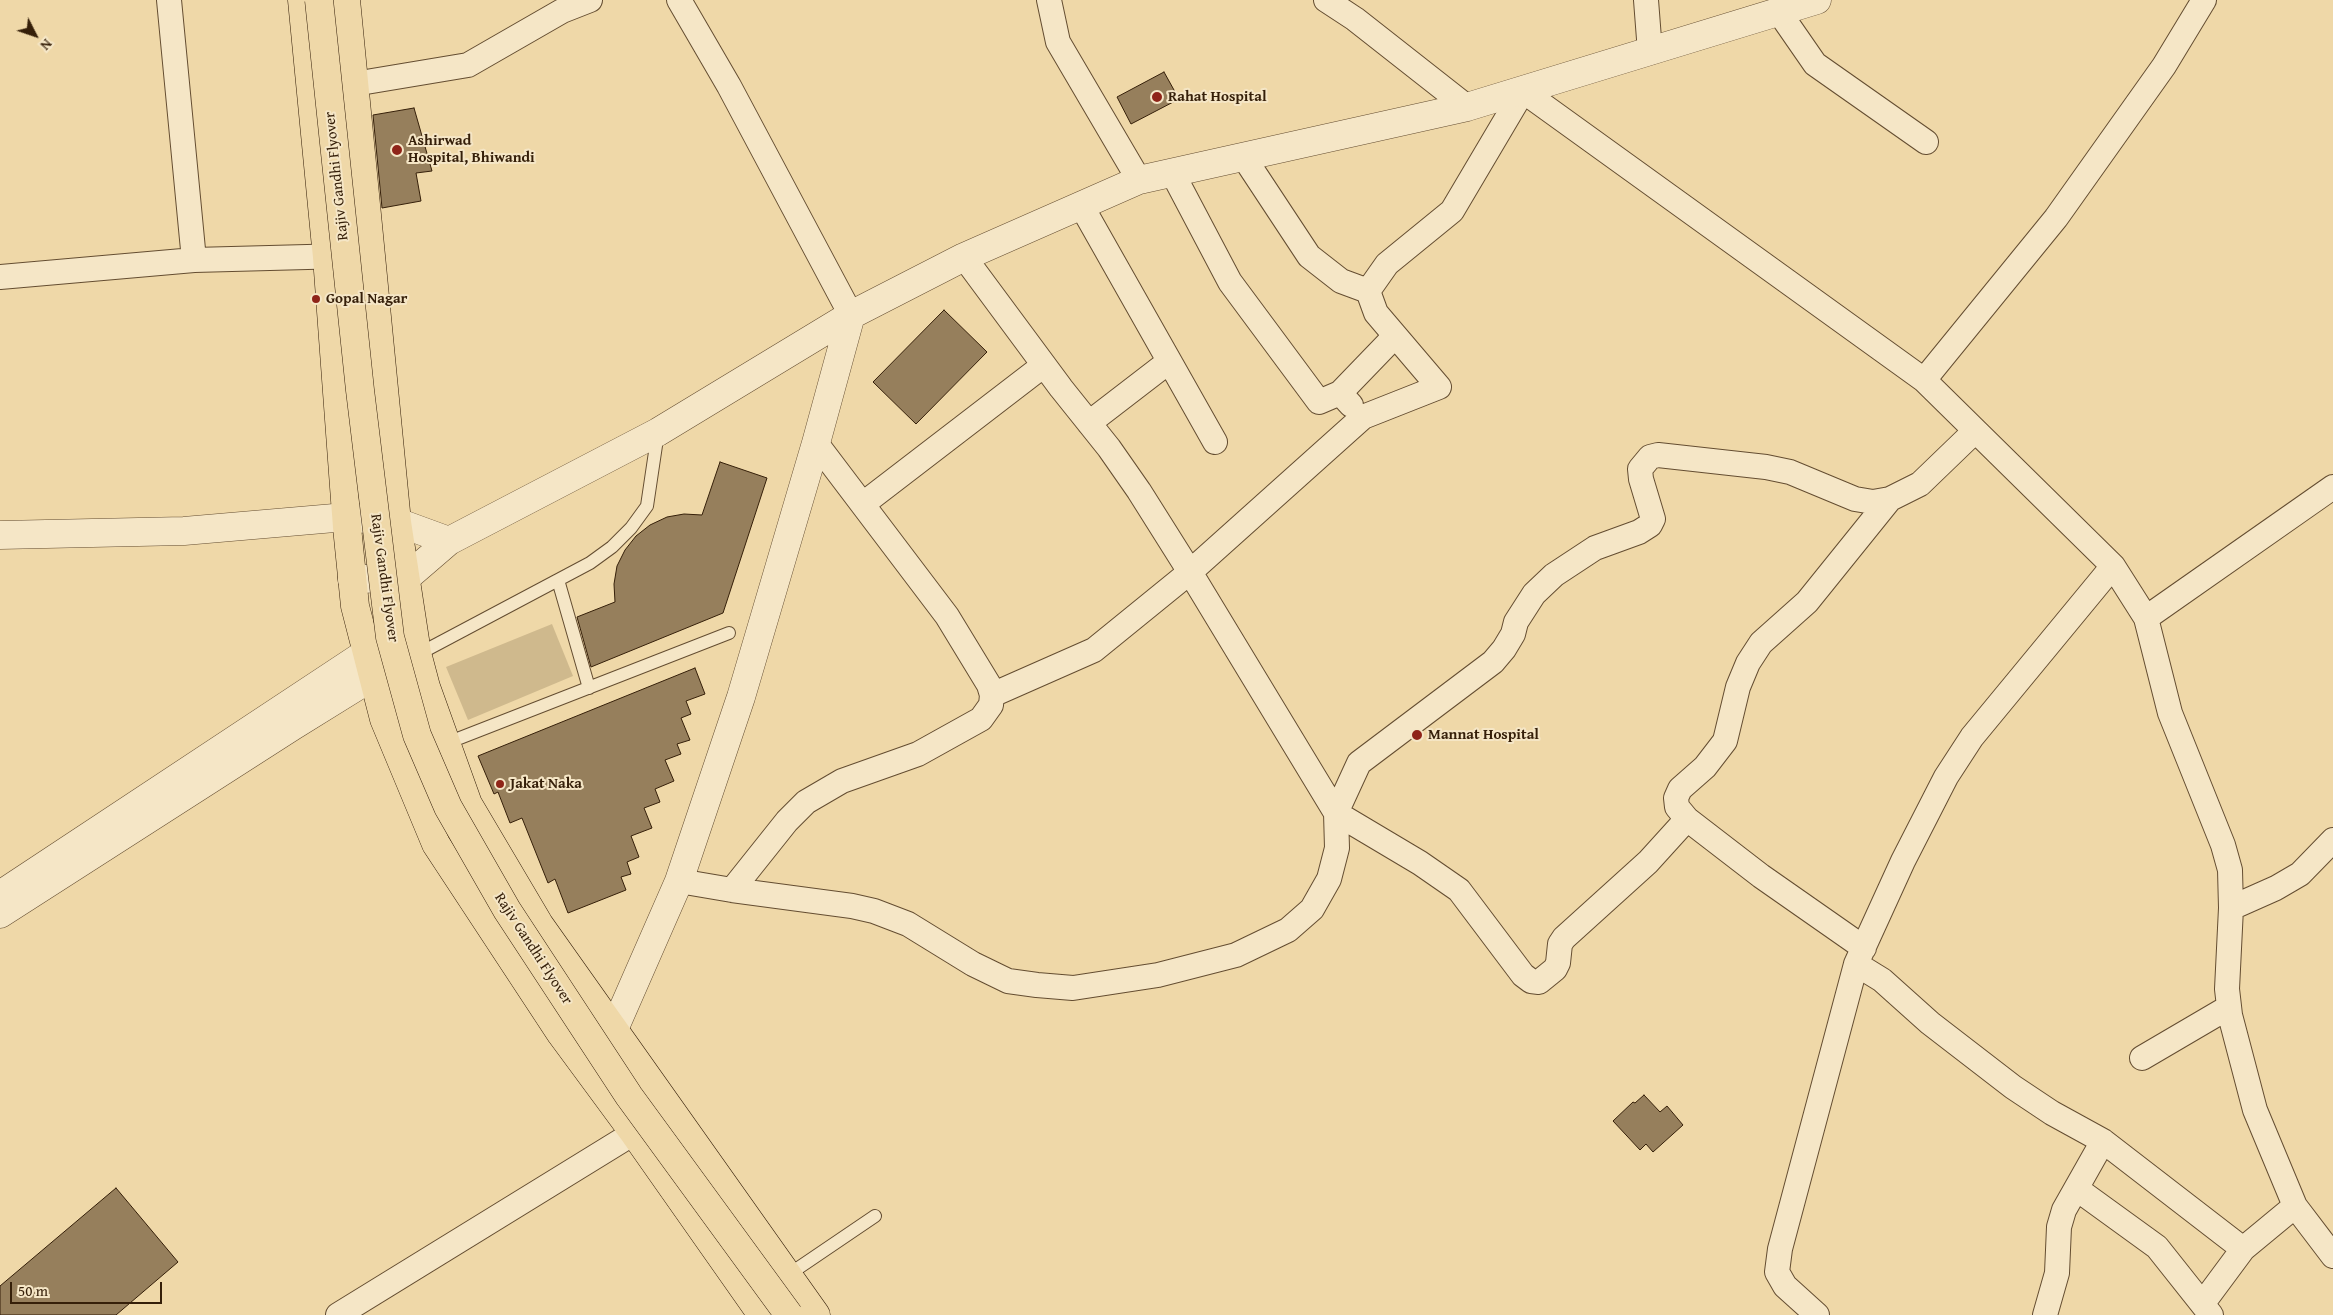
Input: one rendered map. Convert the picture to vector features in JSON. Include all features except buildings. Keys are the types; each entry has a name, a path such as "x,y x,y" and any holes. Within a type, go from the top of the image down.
{"highway":[{"path":"302,0 327,257 346,517 355,606 384,719 436,844 561,1034 634,1133 762,1315"},
{"name":"Rajiv Gandhi Flyover","path":"319,0 358,380 390,637 418,735 448,807 507,910 629,1096 789,1315"},
{"path":"346,0 397,522 426,687 468,804 539,924 816,1315"}],"street":[{"path":"169,0 194,260"},
{"path":"311,84 354,84 468,65 562,11 590,0"},
{"path":"592,1076 614,1031 679,881 741,697 816,443 851,315 729,86 679,0"},
{"path":"1049,0 1058,42 1139,180"},
{"path":"1646,0 1650,52"},
{"path":"352,579 406,578 449,541 658,432 851,315 964,257 1139,180 1467,107 1817,0"},
{"path":"1924,380 2056,218 2164,66 2204,0"},
{"path":"1338,3 1467,107"},
{"path":"1779,12 1815,64 1926,142"},
{"path":"1523,91 1924,380 2113,566 2146,618 2170,713 2223,845 2230,870 2231,908 2227,988 2229,1007 2255,1110 2294,1206 2333,1256"},
{"path":"1368,291 1386,264 1452,211 1523,91"},
{"path":"992,695 1094,650 1190,572 1363,417 1439,387 1376,313 1368,291 1341,281 1309,256 1243,156"},
{"path":"1172,172 1230,282 1319,402 1340,393 1395,336"},
{"path":"1081,205 1215,442"},
{"path":"0,277 194,260 327,257 371,254"},
{"path":"964,257 1138,491 1190,572 1336,812 1420,863 1459,890 1514,964 1532,981 1538,982 1555,969 1558,963 1560,944 1564,938 1642,868 1687,819"},
{"path":"1089,423 1163,369 1168,364 1167,357"},
{"path":"863,504 1044,365"},
{"path":"1340,393 1363,417"},
{"path":"679,881 852,906 874,911 908,924 973,964 1008,981 1073,988 1158,975 1236,955 1288,930 1312,909 1329,879 1337,848 1336,812 1359,763 1493,662 1504,649 1513,634 1516,622 1534,594 1554,575 1595,548 1646,529 1650,525 1653,519 1641,479 1640,469 1650,457 1658,455 1766,466 1790,472 1854,498 1873,502 1890,499 1920,484 1975,431"},
{"path":"732,890 787,821 806,802 842,781 918,754 981,718 991,705 992,695 978,664 947,616 816,443"},
{"path":"2146,618 2333,487"},
{"path":"1890,499 1819,588 1761,644 1748,663 1738,687 1725,741 1705,767 1680,788 1676,798 1677,807 1687,819 1860,956 1882,980 1930,1023 2013,1088 2052,1113 2103,1141 2243,1249"},
{"path":"0,535 184,531 346,517 397,522 449,541"},
{"path":"1808,1311 1785,1286 1777,1272 1780,1249 1860,956 1903,861 1951,769 1972,738 2113,566"},
{"path":"0,914 17,890 369,665 421,650"},
{"path":"2231,908 2276,888 2300,874 2333,840"},
{"path":"2142,1058 2229,1007"},
{"path":"338,1315 671,1111"},
{"path":"2045,1315 2057,1272 2059,1227 2064,1210 2103,1141"},
{"path":"2077,1189 2157,1247 2207,1309 2243,1249 2294,1206"}],"lane":[{"path":"421,650 590,563 612,547 631,528 647,506 658,432"},
{"path":"558,580 589,688"},
{"path":"447,743 728,633"},
{"path":"788,1275 875,1216"}],"shaded area":[{"path":"552,624 573,676 468,720 446,667"}],"place":[{"name":"Rahat Hospital","path":"1157,97"},
{"name":"Ashirwad Hospital, Bhiwandi","path":"397,150"},
{"name":"Gopal Nagar","path":"316,299"},
{"name":"Mannat Hospital","path":"1417,735"},
{"name":"Jakat Naka","path":"500,784"}]}
